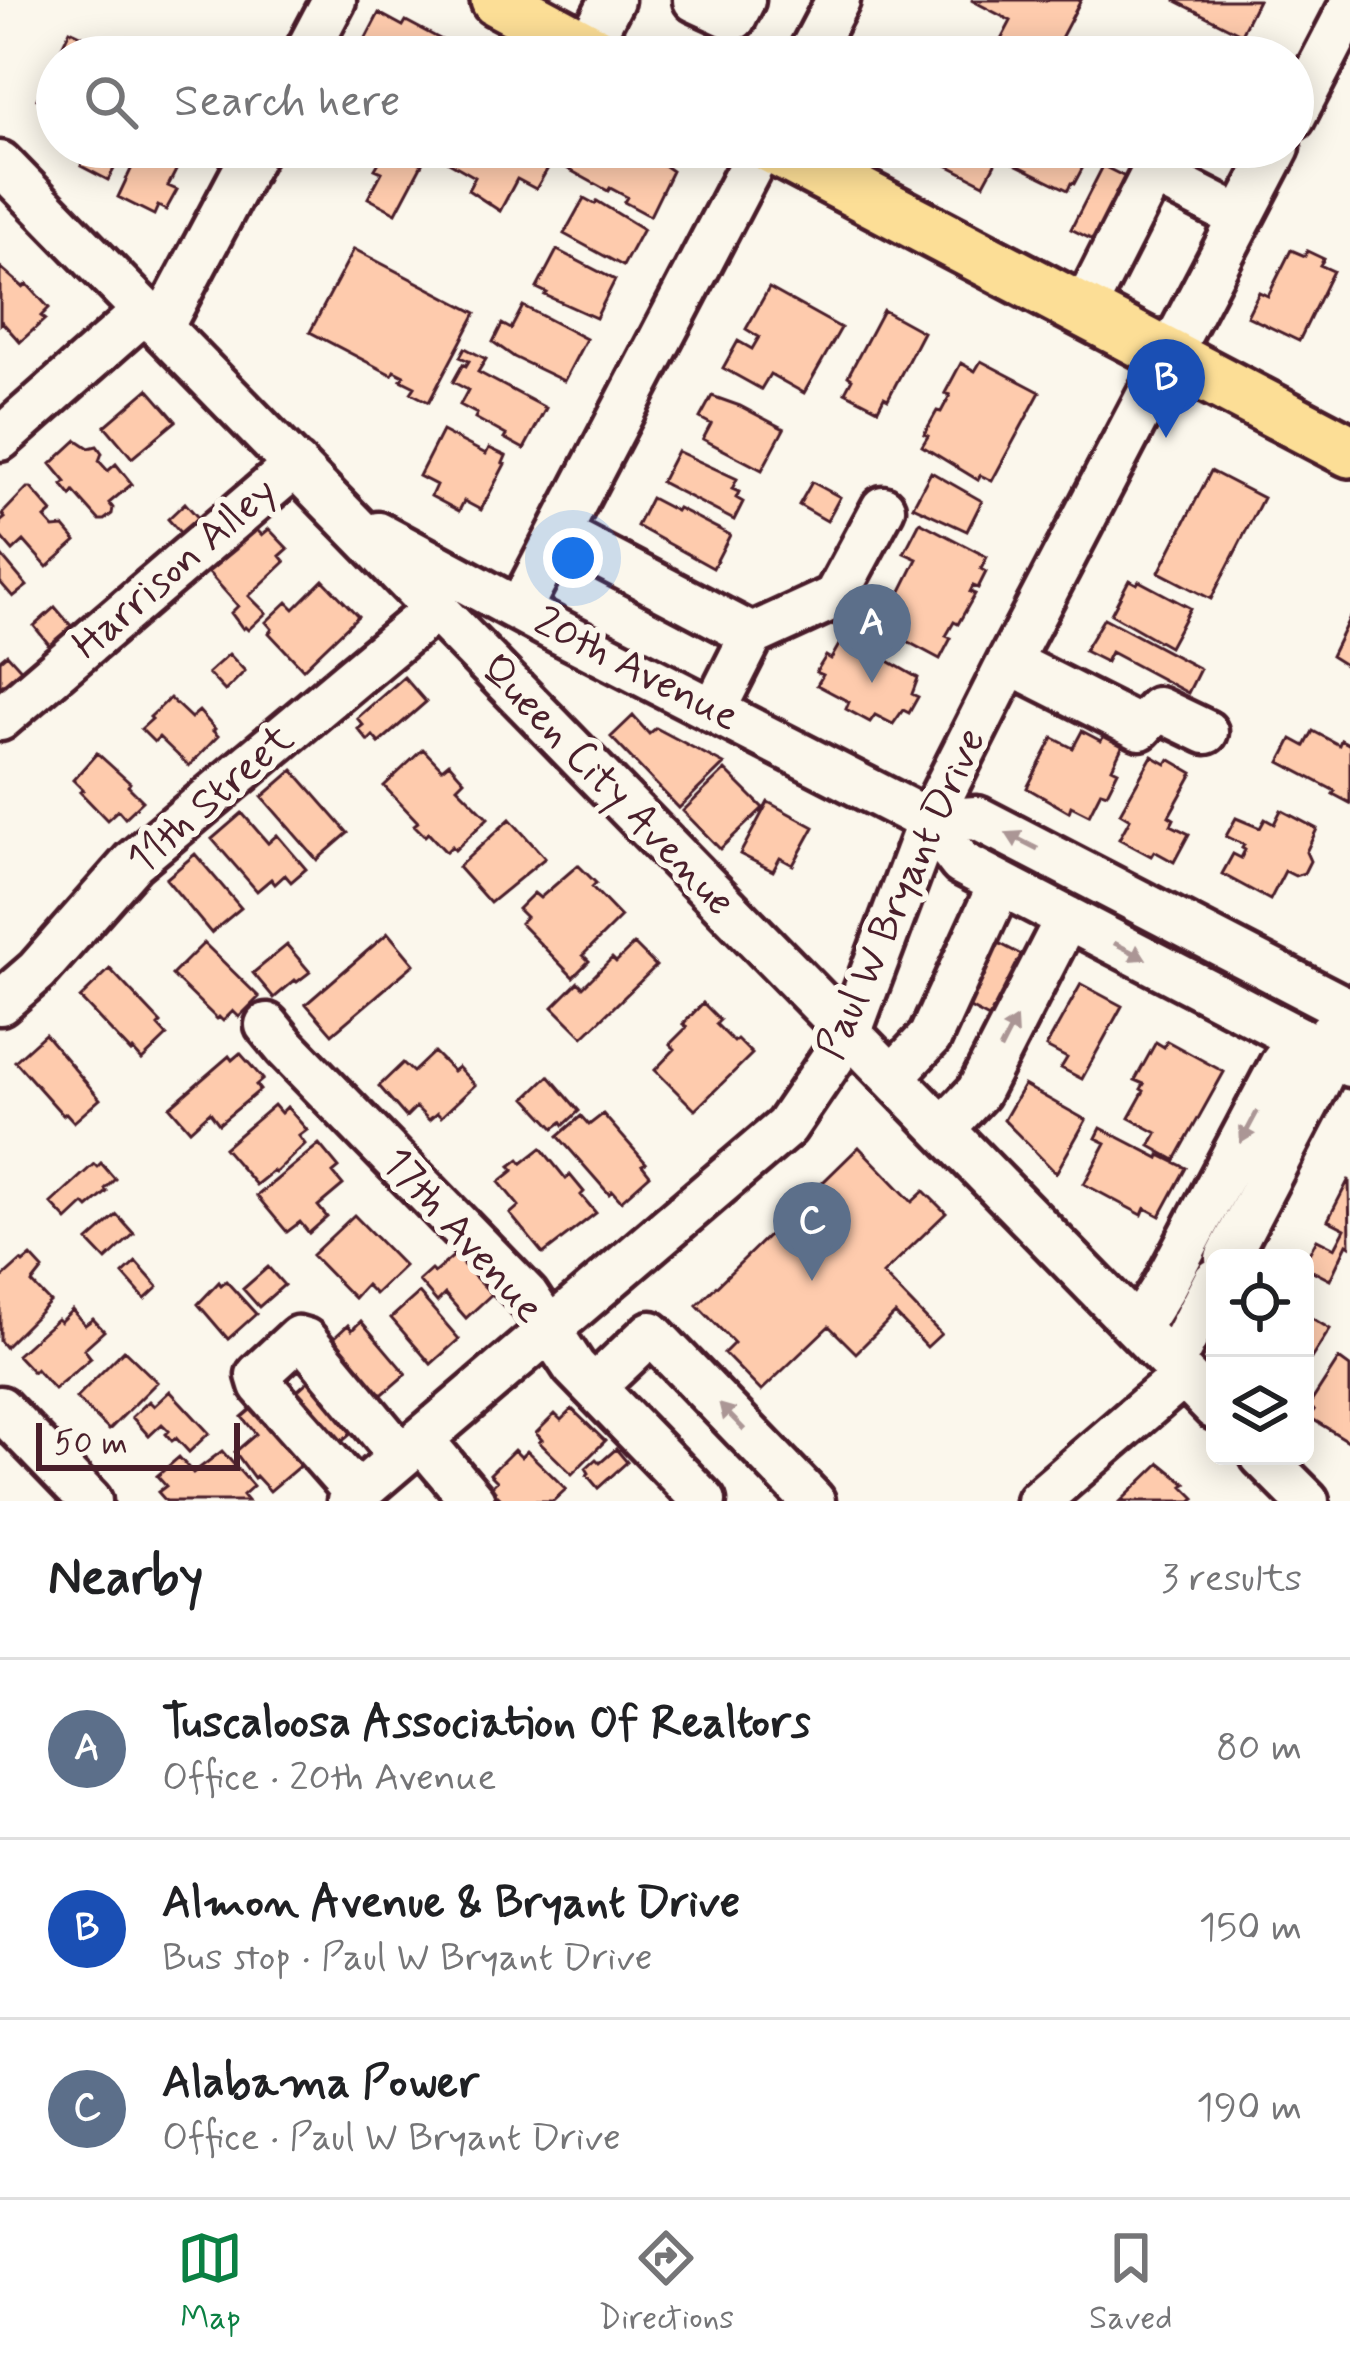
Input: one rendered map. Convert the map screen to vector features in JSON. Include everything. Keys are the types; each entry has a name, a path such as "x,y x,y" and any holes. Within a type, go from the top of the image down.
{"main road":[{"path":"497,0 564,36"},
{"path":"811,168 1350,451"}],"street":[{"path":"315,36 334,0"},
{"path":"600,36 612,0"},
{"path":"695,0 734,18 743,0"},
{"path":"819,36 838,0"},
{"path":"1314,77 1350,8"},
{"name":"Queen City Avenue","path":"0,163 1206,1399"},
{"path":"0,439 153,319 244,168"},
{"path":"517,694 530,659 559,533 749,168"},
{"name":"Paul W Bryant Drive","path":"353,1497 786,1127 849,1034 929,821 1267,168"},
{"path":"1083,310 1154,173 1240,218"},
{"name":"Harrison Alley","path":"0,719 296,465"},
{"path":"714,710 752,635 835,597 883,508"},
{"name":"20th Avenue","path":"345,516 929,821 961,863 1335,1057"},
{"path":"559,533 752,635"},
{"name":"11th Street","path":"0,1003 38,971 133,862 434,610"},
{"path":"1009,662 1140,728 1158,709 1206,732"},
{"name":"20th Avenue","path":"929,821 977,818 1348,1004"},
{"path":"892,1077 930,1037 1000,884"},
{"path":"943,1129 979,1092 1067,918"},
{"path":"1232,1249 1335,1057 1348,1004"},
{"name":"17th Avenue","path":"267,1025 523,1292 574,1367 704,1501"},
{"path":"1138,1328 1281,1065 1292,1050 1335,1057"},
{"path":"1037,1501 1178,1370 1206,1303"},
{"path":"594,1388 651,1333 813,1501"},
{"path":"353,1497 261,1384 258,1375 298,1339 305,1340 472,1501"},
{"path":"0,1408 90,1501"},
{"path":"1271,1465 1306,1501"}],"building":[{"path":"971,0 1081,0 1062,36 1003,36 1011,21"},
{"path":"1174,0 1258,0 1241,34"},
{"path":"379,13 434,36 367,36"},
{"path":"85,168 115,168 108,180"},
{"path":"132,168 177,168 168,186 177,190 166,210 158,206 154,215 118,197"},
{"path":"420,168 396,213 368,198 382,172 375,169"},
{"path":"459,168 548,168 536,189 517,179 500,211 468,190 475,177"},
{"path":"953,168 993,168 984,184"},
{"path":"1023,168 1082,168 1068,190"},
{"path":"1102,168 1133,181 1101,244 1071,229"},
{"path":"568,169 672,171 650,216 624,202 627,197"},
{"path":"584,198 643,229 623,266 564,234"},
{"path":"354,249 476,313 429,402 411,393 415,387 401,380 404,376 394,371 392,375 310,332"},
{"path":"557,250 615,280 596,318 537,288"},
{"path":"1291,250 1324,259 1320,265 1333,271 1299,341 1247,316 1259,292 1268,296"},
{"path":"0,267 23,287 27,284 49,308 41,316 45,319 20,342 0,324"},
{"path":"769,288 841,328 804,393 770,374 761,389 723,368 738,341 752,349 759,337 746,329"},
{"path":"523,306 586,339 564,381 493,342 502,324 511,329"},
{"path":"883,310 923,332 878,409 845,392 852,379 848,376"},
{"path":"465,348 486,359 478,372 546,408 524,449 460,405 468,390 453,382 469,361 460,357"},
{"path":"981,361 1040,392 992,481 980,475 978,480 922,446 928,436 924,434 950,395 945,393 961,363 975,371"},
{"path":"148,389 176,421 132,458 105,426"},
{"path":"712,396 784,429 762,470 703,439 711,424 700,418"},
{"path":"442,431 486,454 489,448 506,456 481,510 464,501 459,511 431,496 436,485 419,476"},
{"path":"77,440 89,448 97,446 102,453 99,461 108,471 116,464 132,484 109,503 112,514 104,520 74,492 71,496 51,464"},
{"path":"677,451 737,479 732,489 743,502 734,520 661,482"},
{"path":"1211,471 1263,498 1211,599 1159,572"},
{"path":"931,472 982,501 967,531 913,506"},
{"path":"812,482 840,497 827,521 799,505"},
{"path":"27,488 52,512 45,518 54,528 64,527 76,541 47,567 24,541 13,551 0,536 2,514"},
{"path":"651,498 730,535 713,568 637,526"},
{"path":"185,503 202,522 184,537 168,519"},
{"path":"920,522 987,557 981,569 986,572 978,588 973,586 970,592 975,594 958,624 954,622 946,636 951,638 940,659 869,621 885,590 898,597 917,559 904,553"},
{"path":"251,529 262,535 269,529 288,549 280,556 285,562 249,596 266,613 248,630 231,613 238,606 208,572"},
{"path":"0,554 27,586 13,597 0,582"},
{"path":"323,580 358,616 303,669 269,633 272,629 266,622 287,602 294,609"},
{"path":"1129,580 1190,608 1169,647 1111,614"},
{"path":"55,607 73,628 51,647 34,626"},
{"path":"1350,617 1350,668 1331,656"},
{"path":"1104,618 1200,669 1188,693 1111,652 1106,662 1084,651"},
{"path":"844,636 918,678 912,694 918,697 909,713 903,710 893,724 875,715 870,722 846,709 849,702 817,685 823,675 816,672 826,656 831,659"},
{"path":"7,654 27,676 5,695 0,689 0,660"},
{"path":"229,654 245,671 225,691 208,673"},
{"path":"404,677 426,702 379,743 373,736 368,741 358,729 363,725 357,718"},
{"path":"170,698 191,718 199,711 218,736 189,766 159,737 154,742 141,729"},
{"path":"633,716 649,734 656,728 724,764 679,808 611,737"},
{"path":"1082,731 1101,741 1105,733 1124,743 1112,768 1118,771 1089,815 1071,806 1069,812 1027,788 1053,738 1073,748"},
{"path":"1313,731 1339,745 1341,740 1350,745 1350,803 1280,762 1292,739 1305,746"},
{"path":"423,749 442,769 449,763 464,780 457,787 488,818 455,850 452,846 446,852 428,833 425,836 384,786"},
{"path":"97,753 143,801 125,818 118,810 107,820 73,780"},
{"path":"1152,756 1166,764 1169,759 1193,773 1169,816 1174,819 1171,825 1189,834 1174,862 1119,839 1130,819 1120,813"},
{"path":"293,770 348,833 317,860 262,797"},
{"path":"725,770 763,808 720,849 683,811"},
{"path":"768,802 814,827 793,865 780,858 773,871 740,854"},
{"path":"1281,810 1317,829 1306,852 1310,861 1304,873 1295,876 1285,871 1270,900 1222,874 1233,854 1241,858 1245,850 1226,836 1236,818 1260,828 1265,819 1274,824"},
{"path":"242,813 268,843 277,835 306,869 291,882 285,875 257,891 212,839"},
{"path":"510,819 545,858 490,903 458,867"},
{"path":"195,854 241,908 211,933 166,879"},
{"path":"578,865 621,917 583,955 589,961 573,977 520,923 526,917 518,909 534,893 540,898"},
{"path":"388,933 414,964 332,1034 306,1004"},
{"path":"989,938 1031,960 1001,1017 992,1013 989,1018 964,1005"},
{"path":"204,943 259,997 239,1017 233,1011 223,1021 217,1019 172,975"},
{"path":"634,944 656,966 583,1037 553,1007 578,982 583,987"},
{"path":"287,945 310,972 274,998 253,973"},
{"path":"110,969 161,1023 158,1026 167,1036 142,1060 80,998"},
{"path":"1081,984 1122,1006 1082,1079 1061,1068 1067,1058 1046,1047"},
{"path":"703,1003 720,1020 716,1024 752,1054 695,1110 655,1070 675,1049 670,1044 687,1027 683,1024"},
{"path":"45,1034 100,1099 74,1122 15,1061"},
{"path":"1167,1041 1224,1072 1175,1160 1150,1146 1157,1133 1129,1118 1144,1091 1144,1084 1135,1080 1156,1042 1164,1047"},
{"path":"434,1052 475,1085 441,1117 437,1113 429,1120 416,1107 406,1117 379,1086 403,1063 413,1072"},
{"path":"240,1053 263,1079 256,1085 260,1090 219,1124 210,1112 190,1130 170,1107 229,1056 232,1060"},
{"path":"549,1076 579,1111 554,1128 526,1098"},
{"path":"1024,1085 1086,1120 1056,1173 1004,1120"},
{"path":"274,1105 281,1113 287,1107 307,1130 299,1136 305,1144 256,1185 224,1148"},
{"path":"603,1114 646,1163 642,1165 650,1175 621,1201 612,1191 609,1194 558,1136 581,1116 589,1125"},
{"path":"1101,1128 1186,1168 1160,1216 1145,1208 1142,1215 1084,1184 1106,1143 1096,1138"},
{"path":"319,1144 339,1168 333,1173 343,1185 318,1206 327,1217 309,1233 300,1222 287,1232 257,1196"},
{"path":"859,1147 912,1202 924,1191 946,1213 883,1274 941,1334 927,1347 895,1314 856,1353 829,1326 761,1391 724,1353 734,1343 697,1305"},
{"path":"541,1148 566,1179 570,1175 596,1213 543,1254 510,1214 519,1206 499,1182 514,1170 510,1166"},
{"path":"101,1163 115,1179 107,1192 67,1220 51,1203"},
{"path":"1349,1179 1350,1246 1347,1244 1330,1280 1314,1272 1312,1249 1317,1239 1335,1248 1345,1229 1328,1220"},
{"path":"117,1215 134,1234 106,1260 88,1241"},
{"path":"354,1215 404,1266 375,1294 366,1285 354,1298 312,1255"},
{"path":"458,1252 494,1292 466,1318 445,1294 437,1302 419,1281"},
{"path":"31,1256 43,1269 32,1283 50,1302 5,1347 0,1341 0,1280"},
{"path":"136,1262 158,1287 145,1299 123,1274"},
{"path":"268,1267 284,1285 259,1307 243,1289"},
{"path":"226,1281 256,1314 228,1339 198,1304 219,1282"},
{"path":"419,1293 459,1339 431,1364 391,1318"},
{"path":"72,1310 85,1325 93,1319 104,1331 84,1349 91,1358 54,1389 17,1355"},
{"path":"1314,1319 1330,1329 1314,1354"},
{"path":"361,1321 406,1374 369,1406 324,1353 348,1325 352,1330"},
{"path":"124,1350 157,1382 109,1430 76,1398"},
{"path":"1339,1359 1350,1367 1350,1442 1314,1420 1314,1398"},
{"path":"316,1374 361,1425 331,1451 287,1400"},
{"path":"170,1391 209,1433 189,1452 176,1438 172,1441 162,1424 149,1436 132,1417 149,1401 154,1406"},
{"path":"263,1399 309,1458 270,1491 235,1452 256,1434 242,1417"},
{"path":"572,1409 605,1441 572,1474 539,1442 536,1433 555,1414 561,1420"},
{"path":"616,1449 627,1462 598,1488 586,1468"},
{"path":"514,1450 521,1457 527,1451 566,1489 553,1501 503,1501 490,1488 497,1481 490,1474"},
{"path":"222,1451 253,1486 243,1495 248,1501 166,1501 158,1492 166,1486 157,1476 179,1457 193,1473"},
{"path":"1160,1463 1195,1498 1121,1501"}],"place":[{"name":"Almon Avenue & Bryant Drive","path":"1166,438"},
{"name":"Tuscaloosa Association Of Realtors","path":"872,683"},
{"name":"Alabama Power","path":"812,1281"}]}
